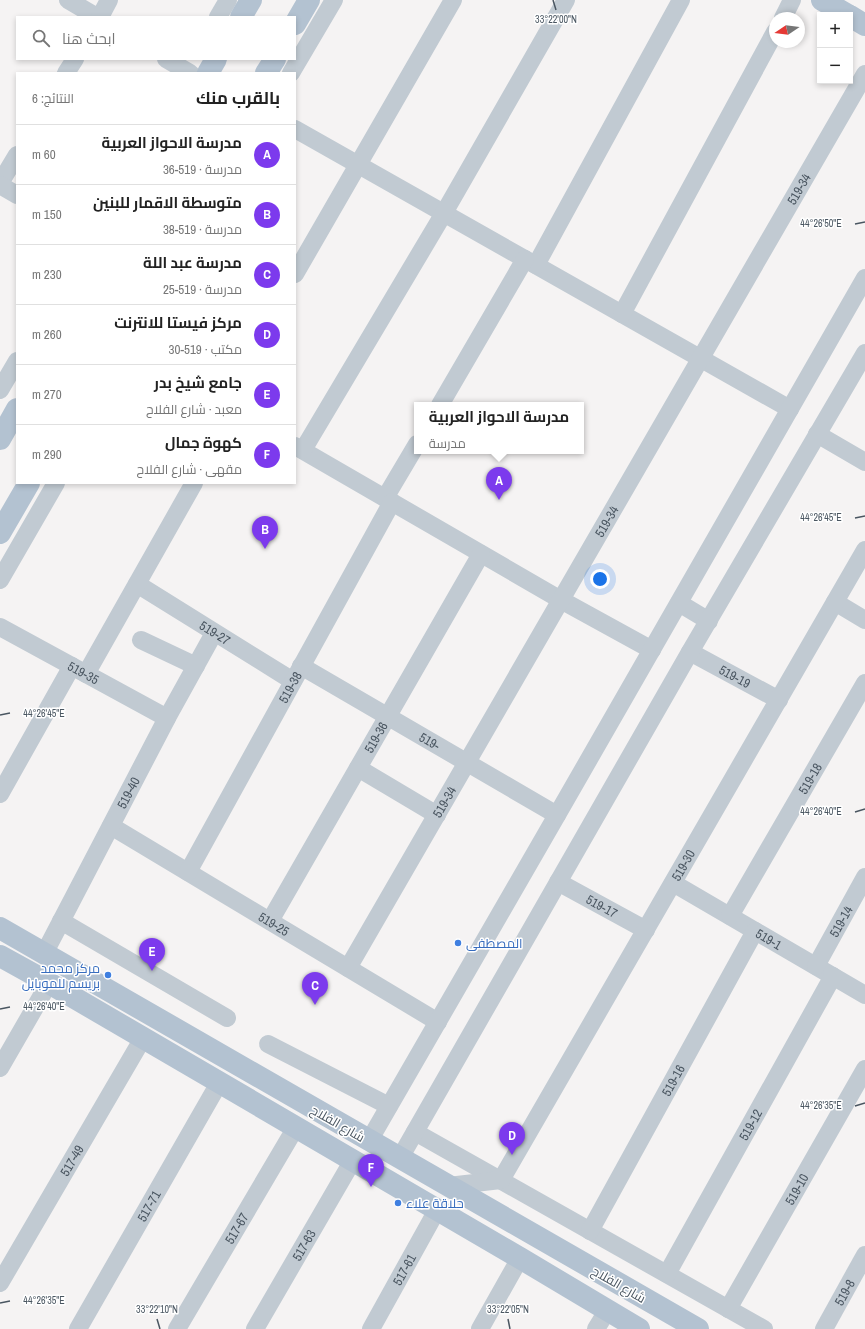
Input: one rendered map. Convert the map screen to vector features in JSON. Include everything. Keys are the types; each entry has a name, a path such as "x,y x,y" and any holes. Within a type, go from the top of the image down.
{"main road":[{"path":"242,16 251,0"},
{"path":"296,22 309,0"},
{"path":"822,0 842,12"},
{"path":"853,18 865,25"},
{"path":"193,70 214,60"},
{"path":"267,72 274,60"},
{"path":"0,439 16,411"},
{"path":"0,533 28,484"},
{"name":"شارع الفلاح","path":"0,928 698,1329"},
{"name":"شارع الفلاح","path":"0,956 49,983 520,1258 601,1320 639,1329"}],"street":[{"path":"68,0 95,16"},
{"path":"101,16 109,0"},
{"path":"219,16 228,0"},
{"path":"292,72 334,0"},
{"path":"296,272 453,0"},
{"path":"566,0 444,213 299,448 561,600 652,650"},
{"path":"442,402 530,262 681,0"},
{"path":"786,12 792,0"},
{"path":"622,314 769,43"},
{"path":"67,72 74,60"},
{"path":"168,60 193,70"},
{"name":"519-34","path":"348,968 865,74"},
{"path":"296,130 790,409"},
{"path":"16,157 0,184 16,194"},
{"path":"369,1141 558,815 865,278"},
{"path":"400,1158 690,652 817,434 860,374 865,353"},
{"path":"0,390 16,363"},
{"path":"817,434 865,462"},
{"name":"519-38","path":"188,872 297,674 414,450"},
{"path":"0,580 55,484"},
{"path":"0,794 79,670 137,584 193,484"},
{"name":"519-30","path":"501,1180 865,550"},
{"name":"519-36","path":"270,921 481,554"},
{"name":"519-27","path":"137,584 214,633 297,674"},
{"path":"835,602 865,620"},
{"path":"679,603 709,621"},
{"name":"519-35","path":"0,627 167,718"},
{"name":"519-40","path":"44,954 167,718 214,633"},
{"path":"141,640 196,666"},
{"name":"519-19","path":"690,652 779,700"},
{"name":"519-","path":"297,674 387,716 558,815"},
{"name":"519-18","path":"730,916 864,686"},
{"path":"358,768 437,815"},
{"name":"519-25","path":"111,826 438,1022"},
{"name":"519-14","path":"816,966 865,877"},
{"name":"519-17","path":"558,882 646,930"},
{"name":"519-1","path":"673,883 865,995"},
{"path":"61,921 227,1018"},
{"name":"519-16","path":"590,1231 755,931"},
{"name":"519-12","path":"667,1274 833,976"},
{"path":"0,1068 49,983"},
{"name":"517-49","path":"0,1283 143,1038"},
{"path":"268,1044 389,1106"},
{"name":"519-10","path":"728,1309 865,1069"},
{"name":"517-71","path":"78,1329 219,1083"},
{"name":"517-67","path":"177,1329 296,1127"},
{"path":"416,1132 764,1329"},
{"name":"517-63","path":"255,1329 352,1160"},
{"path":"448,1186 501,1180"},
{"name":"517-61","path":"371,1329 437,1210"},
{"name":"519-8","path":"824,1329 865,1255"},
{"path":"480,1329 520,1258"}],"place":[{"name":"مدرسة الاحواز العربية","path":"499,500"},
{"name":"متوسطة الاقمار للبنين","path":"265,549"},
{"name":"المصطفى","path":"458,943"},
{"name":"جامع شيخ بدر","path":"152,971"},
{"name":"مركز محمد بريسم للموبايل","path":"108,975"},
{"name":"مدرسة عبد اللة","path":"315,1005"},
{"name":"مركز فيستا للانترنت","path":"512,1155"},
{"name":"كهوة جمال","path":"371,1187"},
{"name":"حلاقة علاء","path":"398,1203"}]}
